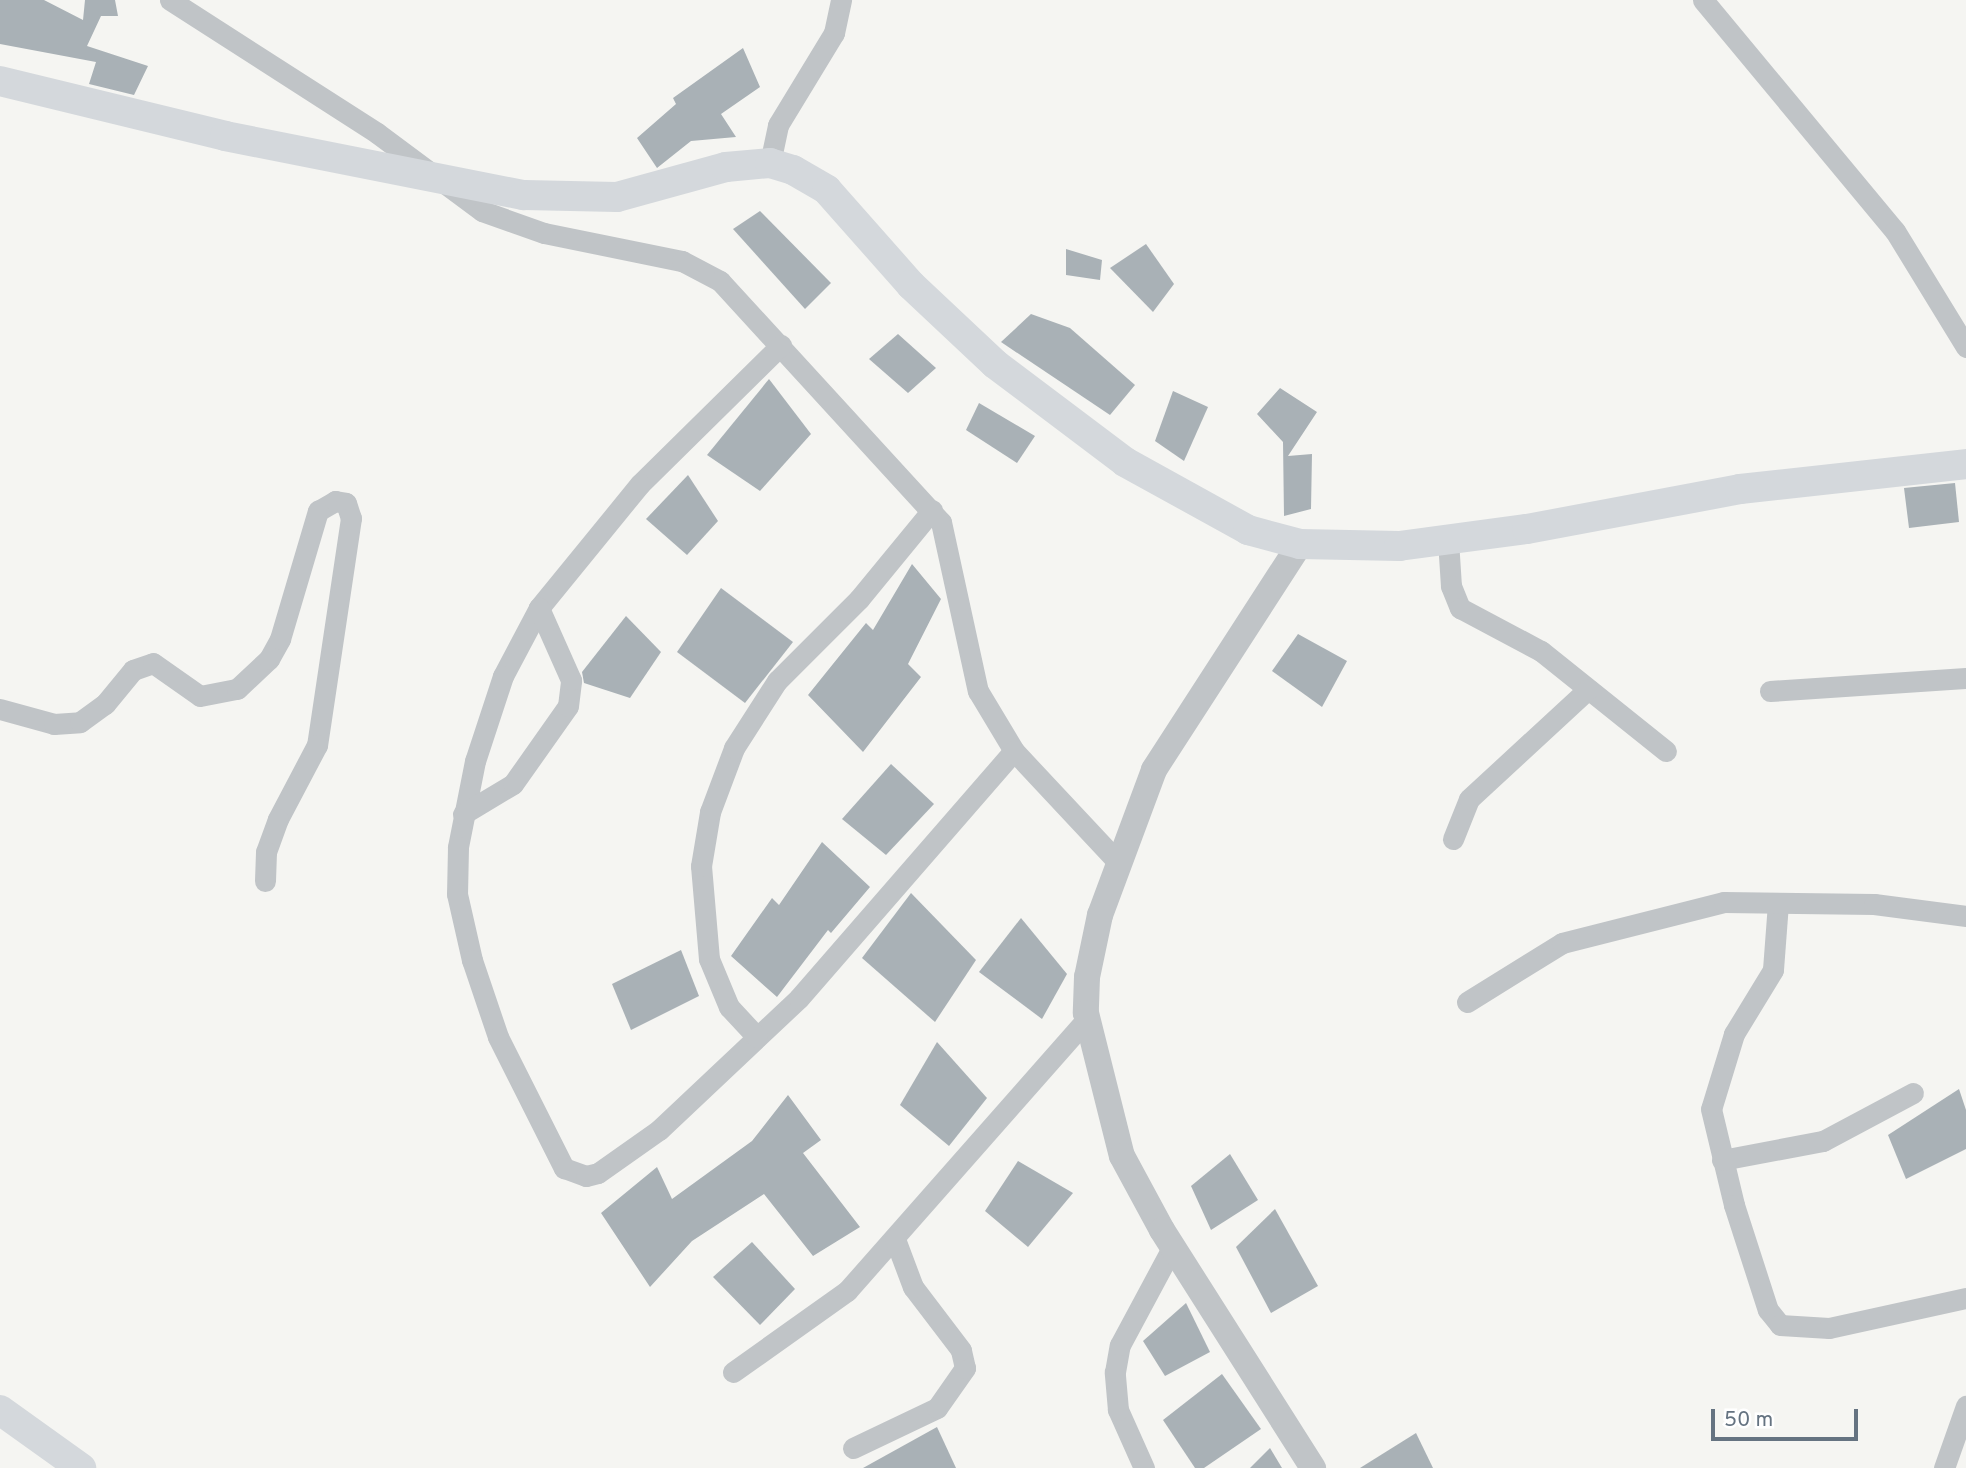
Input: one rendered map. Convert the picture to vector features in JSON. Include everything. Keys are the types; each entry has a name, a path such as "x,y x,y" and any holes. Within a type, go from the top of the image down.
{"main road":[{"path":"0,81 225,136 440,179 584,200 617,197 726,167 770,163 810,176 827,190 954,327 1125,462 1248,530 1300,544 1399,546 1448,540 1754,487 1966,464"},
{"path":"0,1410 81,1468"}],"street":[{"path":"170,0 440,179 465,201 522,228 700,268 720,281 932,510 948,542 972,678 1014,751 1118,862"},
{"path":"770,163 778,125 834,33 841,0"},
{"path":"1703,0 1895,231 1966,347"},
{"path":"781,345 640,484 539,608 503,676 463,814 457,894 472,960 498,1037 564,1168 586,1176 598,1173 659,1130 799,998 1014,751"},
{"path":"0,709 54,724 80,722 105,704 133,670 153,663 200,696 237,689 269,659 280,639 318,511 335,501 346,503 351,518 317,745 278,819 266,852 265,881"},
{"path":"757,1037 729,1007 709,959 701,866 710,812 734,748 778,681 859,599 932,510"},
{"path":"1448,540 1451,586 1460,608 1517,635 1666,751"},
{"path":"1300,544 1154,771 1118,862 1087,977 1087,1019 1122,1156 1173,1246 1313,1468"},
{"path":"463,814 513,784 568,706 571,680 539,608"},
{"path":"1770,691 1966,678"},
{"path":"1453,839 1469,799 1588,689"},
{"path":"1467,1002 1533,958 1586,935 1724,902 1896,905 1966,915"},
{"path":"1779,903 1773,970 1737,1026 1713,1097 1722,1160 1768,1310 1780,1325 1848,1326 1919,1304 1966,1298"},
{"path":"733,1372 847,1291 1087,1019"},
{"path":"1722,1160 1823,1141 1913,1093"},
{"path":"853,1448 937,1408 965,1368 961,1350 913,1287 895,1239"},
{"path":"1144,1468 1118,1410 1115,1372 1120,1345 1173,1246"},
{"path":"1944,1468 1966,1406"}],"building":[{"path":"0,0 44,0 83,20 85,0 115,0 118,16 101,16 87,46 148,66 134,95 89,84 96,62 0,44"},
{"path":"743,48 760,87 721,114 736,137 691,141 657,168 637,138 676,104 673,98"},
{"path":"760,211 831,283 805,309 733,229"},
{"path":"1146,244 1174,284 1153,312 1110,268"},
{"path":"1066,249 1102,260 1100,280 1066,275"},
{"path":"1031,314 1070,328 1135,385 1110,415 1001,342"},
{"path":"898,334 936,368 908,393 869,359"},
{"path":"769,379 811,434 760,491 707,455"},
{"path":"1280,388 1317,412 1288,456 1312,454 1311,509 1284,516 1283,442 1257,414"},
{"path":"1173,391 1208,407 1184,461 1155,441"},
{"path":"979,403 1035,436 1017,463 966,430"},
{"path":"688,475 718,521 687,555 646,519"},
{"path":"1955,483 1959,522 1909,528 1904,488"},
{"path":"912,564 941,599 908,664 921,677 863,752 808,695 866,623 873,630"},
{"path":"721,588 793,642 745,703 677,652"},
{"path":"626,616 661,652 630,698 584,683 582,672"},
{"path":"1298,634 1347,661 1322,707 1272,671"},
{"path":"891,764 934,804 886,855 842,819"},
{"path":"822,842 870,887 831,933 828,930 777,997 731,956 772,898 779,905"},
{"path":"911,893 976,960 935,1022 862,958"},
{"path":"1021,918 1067,974 1042,1019 979,972"},
{"path":"681,950 699,996 631,1030 612,984"},
{"path":"937,1042 987,1098 949,1146 900,1105"},
{"path":"1959,1089 1966,1110 1966,1149 1906,1179 1888,1135"},
{"path":"788,1095 821,1140 803,1153 860,1227 813,1256 764,1194 692,1241 650,1287 601,1213 657,1167 672,1199 752,1141"},
{"path":"1230,1154 1258,1200 1211,1230 1191,1186"},
{"path":"1018,1161 1073,1193 1028,1247 985,1211"},
{"path":"1275,1209 1318,1286 1271,1313 1236,1247"},
{"path":"752,1242 795,1289 760,1325 713,1277"},
{"path":"1186,1303 1210,1352 1165,1376 1143,1341"},
{"path":"1222,1374 1261,1429 1204,1468 1195,1468 1163,1420"},
{"path":"937,1427 956,1468 863,1468"},
{"path":"1416,1433 1433,1468 1360,1468"},
{"path":"1270,1448 1282,1468 1250,1468"}]}
